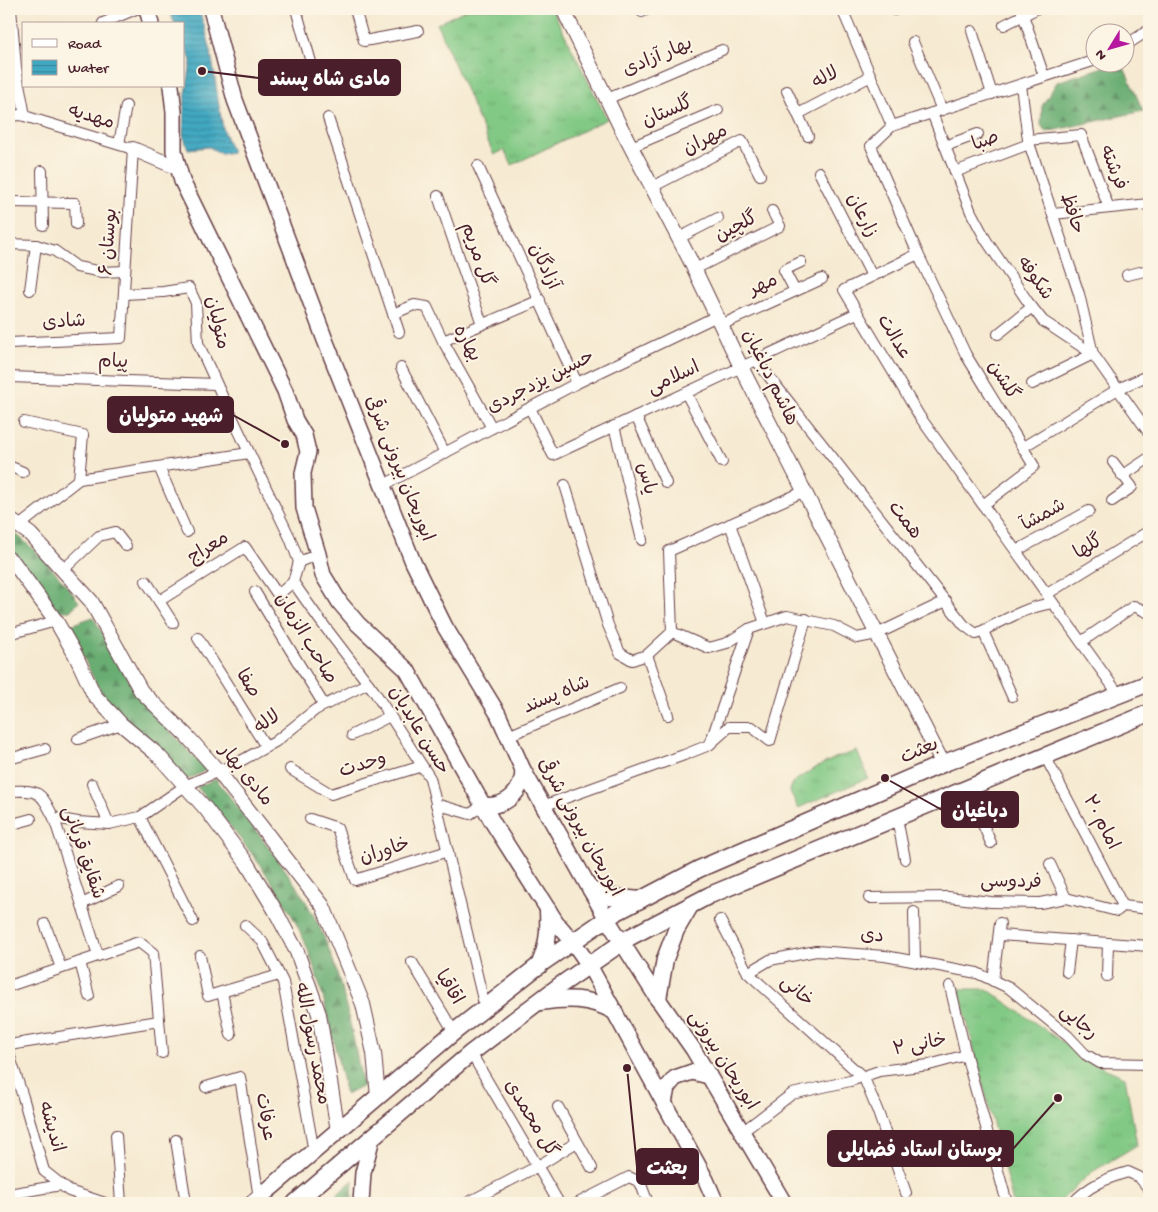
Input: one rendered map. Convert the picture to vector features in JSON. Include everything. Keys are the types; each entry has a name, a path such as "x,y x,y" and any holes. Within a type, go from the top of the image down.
{"main road":[{"path":"147,9 150,22"},
{"name":"ابوریحان بیرونی شرقی","path":"211,9 235,100 322,332 413,562 445,627 498,714 523,770 622,943"},
{"path":"171,88 174,112 174,151 182,181 285,391 295,420 304,435 308,452 303,473 304,508 323,575 340,603 358,624 406,670 493,823 556,922 589,965 706,1180 716,1203"},
{"name":"بعثت","path":"256,1201 454,1032 539,966 607,918 699,869 943,764 1149,683"},
{"path":"295,1203 471,1053 537,1002 630,937 710,895 1149,713"},
{"path":"483,804 497,805 515,795 522,783 523,770"},
{"path":"591,890 610,897 640,900"},
{"path":"658,999 665,959 676,930 690,906"},
{"path":"539,966 546,949 549,934 548,910"},
{"name":"ابوریحان بیرونی","path":"622,943 693,1049 784,1203"},
{"path":"537,1002 566,998 586,1000 603,1005 614,1012"},
{"path":"664,1103 667,1088 676,1078 692,1072 709,1076"},
{"path":"361,1203 364,1173 372,1138"}],"street":[{"path":"11,9 19,33 24,116"},
{"path":"105,22 136,9"},
{"path":"296,9 316,80"},
{"path":"354,9 364,41 418,30"},
{"name":"هاشم دباغیان","path":"563,9 631,147 679,238 741,367 943,764"},
{"path":"640,9 642,12 648,9"},
{"path":"842,9 892,126"},
{"path":"1004,24 1023,12 1036,9"},
{"path":"1023,12 1044,76"},
{"path":"972,31 992,94"},
{"path":"1136,39 1149,32"},
{"name":"شکوفه","path":"913,42 937,112 945,146 971,212 986,240 1043,321 1093,354 1149,433"},
{"name":"بهار آزادی","path":"607,99 722,50"},
{"path":"918,254 872,146 892,126 1086,63"},
{"name":"لاله","path":"798,114 871,76"},
{"name":"حافظ","path":"1021,85 1029,142 1079,294 1093,354"},
{"path":"787,91 808,136"},
{"path":"119,144 126,106"},
{"name":"گلستان","path":"631,147 718,110"},
{"name":"مهدیه","path":"9,116 24,116 133,148"},
{"path":"328,118 399,332"},
{"path":"945,146 978,134"},
{"name":"فرشته","path":"1029,142 1081,135 1109,208"},
{"name":"مهران","path":"652,188 742,141 760,175"},
{"name":"صبا","path":"955,172 1029,142"},
{"path":"133,148 178,168"},
{"name":"بوستان ۶","path":"121,338 133,148"},
{"name":"آزادگان","path":"478,166 577,383"},
{"path":"42,171 43,225"},
{"name":"زارعان","path":"819,172 872,276"},
{"name":"گل مریم","path":"438,196 482,324"},
{"path":"9,202 75,203 76,224"},
{"path":"1053,214 1149,204 1149,215"},
{"name":"گلچین","path":"694,269 780,226 772,211"},
{"path":"679,238 718,218"},
{"path":"9,244 36,245 55,251 76,267 102,272 125,271"},
{"path":"30,290 36,245"},
{"name":"عدالت","path":"918,254 844,290 920,417 1119,695"},
{"name":"گلشن","path":"918,254 966,355 1034,466 983,505"},
{"path":"795,292 784,270 801,262"},
{"path":"1127,275 1149,270"},
{"name":"مهر","path":"719,320 795,292 822,279"},
{"name":"متولیان","path":"124,294 163,292 189,288 196,303 198,343 290,538 298,562"},
{"path":"444,341 540,300"},
{"name":"بهاره","path":"393,314 414,305 427,308 492,428"},
{"path":"998,334 1032,307"},
{"name":"اسلامی","path":"530,408 553,455 857,313"},
{"name":"حسین یزدجردی","path":"382,486 577,383 719,320"},
{"name":"شادی","path":"9,343 121,338"},
{"path":"1032,384 1093,354"},
{"name":"همت","path":"756,360 964,625 976,634 983,631"},
{"path":"401,368 444,453"},
{"path":"1023,447 1118,389 1149,376"},
{"name":"پیام","path":"9,377 216,384"},
{"path":"686,393 722,462"},
{"path":"636,416 666,483"},
{"path":"24,422 83,435 79,479"},
{"name":"یاس","path":"614,426 642,540"},
{"path":"14,523 79,479 249,453"},
{"path":"1122,476 1149,458"},
{"path":"1112,501 1132,487 1113,462"},
{"path":"9,466 23,472"},
{"path":"160,467 187,532"},
{"path":"565,485 608,625 620,653 632,660 647,655 660,641 672,632"},
{"path":"672,632 669,551 805,491"},
{"name":"شمشآ","path":"1016,551 1089,511"},
{"name":"مادی بهار","path":"14,523 30,534 91,601 141,691 188,736 323,906 363,1004 374,1053 378,1097"},
{"path":"730,524 765,623"},
{"name":"گلها","path":"1050,598 1149,531"},
{"path":"63,570 99,536 115,532 126,546"},
{"name":"معراج","path":"159,601 245,547 278,595 293,582"},
{"path":"293,582 298,562 318,554"},
{"path":"9,559 14,563 56,621 75,654 94,695 121,724 158,756 206,809 246,862 275,910 297,952 319,1014 338,1131"},
{"path":"146,581 173,623"},
{"name":"حسن عابدیان","path":"293,582 318,619 368,683 430,778 485,1008"},
{"name":"صاحب الزمان","path":"255,592 324,705"},
{"path":"1012,696 983,631 1014,614 1038,605 1050,598"},
{"path":"672,632 709,648 727,643 749,629 787,616 834,626 857,638 877,634 946,602"},
{"path":"1081,642 1134,606 1149,613"},
{"path":"543,806 684,755 709,744 729,727 752,727 770,741 806,619"},
{"path":"9,634 56,621"},
{"path":"709,744 749,629"},
{"name":"صفا","path":"198,638 266,747"},
{"path":"647,655 668,715"},
{"name":"لاله","path":"140,817 185,786 218,772 275,742 315,710 368,683"},
{"name":"شاه پسند","path":"508,736 620,688"},
{"path":"352,734 390,716"},
{"path":"78,739 121,724"},
{"path":"9,759 45,749"},
{"name":"امام ۲۰","path":"1045,756 1123,906"},
{"name":"وحدت","path":"290,769 331,794 422,766"},
{"path":"92,784 109,824"},
{"path":"967,788 991,843"},
{"name":"شقایق قربانی","path":"9,791 31,790 44,798 54,818 98,955"},
{"path":"436,804 470,814 483,804"},
{"path":"54,818 109,824 140,817 193,921"},
{"path":"896,818 905,859"},
{"path":"9,825 31,819"},
{"name":"خاوران","path":"310,820 337,828 355,880 448,851"},
{"path":"1050,864 1066,898"},
{"path":"82,904 119,886"},
{"name":"فردوسی","path":"870,898 948,897 991,902 1040,903 1066,898 1117,911 1123,906 1149,909"},
{"path":"914,912 915,961"},
{"name":"خانی","path":"720,920 748,973 864,1078"},
{"path":"994,981 1000,923"},
{"path":"45,924 61,968"},
{"name":"محمد رسول الله","path":"245,925 262,941 283,982 314,1152"},
{"path":"999,935 1149,946"},
{"path":"1068,972 1071,940"},
{"path":"9,986 139,942 153,953 162,1053"},
{"path":"1107,976 1108,943"},
{"name":"دی","path":"748,973 770,960 816,951 885,956 915,961 977,972 994,981"},
{"path":"200,956 208,996 279,975"},
{"path":"80,962 89,996"},
{"name":"اقاقیا","path":"412,962 454,1032"},
{"name":"رجایی","path":"994,981 1008,988 1068,1036 1085,1054 1100,1063 1149,1064"},
{"path":"950,986 966,1055"},
{"path":"222,992 231,1036"},
{"path":"9,1045 160,1020"},
{"name":"گل محمدی","path":"471,1053 559,1203"},
{"name":"اندیشه","path":"9,1054 44,1171 69,1191 105,1203"},
{"name":"خانی ۲","path":"742,1132 792,1094 864,1078 879,1071 929,1065 966,1055 1007,1203"},
{"name":"عرفات","path":"206,1087 240,1077 256,1201"},
{"path":"864,1078 878,1112 906,1194"},
{"path":"558,1107 592,1168"},
{"path":"116,1136 121,1203"},
{"path":"176,1140 186,1203"},
{"path":"467,1203 538,1166 577,1142"},
{"path":"1073,1203 1104,1179 1128,1172 1139,1177 1149,1189"},
{"path":"578,1203 629,1177 640,1182 648,1203"},
{"path":"9,1194 61,1185"}],"green space":[{"path":"467,9 552,9 607,119 512,165 504,150 494,155 437,24"},
{"path":"1088,72 1126,72 1143,111 1046,132 1041,125 1042,106 1057,82"},
{"path":"9,529 38,554 79,602 70,611 58,611 29,571 9,550"},
{"path":"93,617 138,696 206,770 187,780 125,720 100,691 68,626"},
{"path":"857,751 868,778 798,808 790,791 793,782 835,758"},
{"path":"216,779 293,882 315,918 324,938 345,1000 363,1086 346,1095 318,978 294,919 270,879 197,787"},
{"path":"959,989 987,989 1065,1044 1106,1069 1125,1077 1137,1145 1092,1172 1058,1203 1013,1203"},
{"path":"353,1180 352,1203 328,1203"}],"water":[{"path":"168,9 198,9 211,51 223,130 232,152 222,154 209,147 188,149 183,135 184,106 191,61 185,46 185,22 174,22"}],"place":[{"name":"مادی شاه پسند","path":"202,71"},
{"name":"شهید متولیان","path":"285,444"},
{"name":"دباغیان","path":"885,778"},
{"name":"بعثت","path":"627,1068"},
{"name":"بوستان استاد فضایلی","path":"1058,1098"}]}
